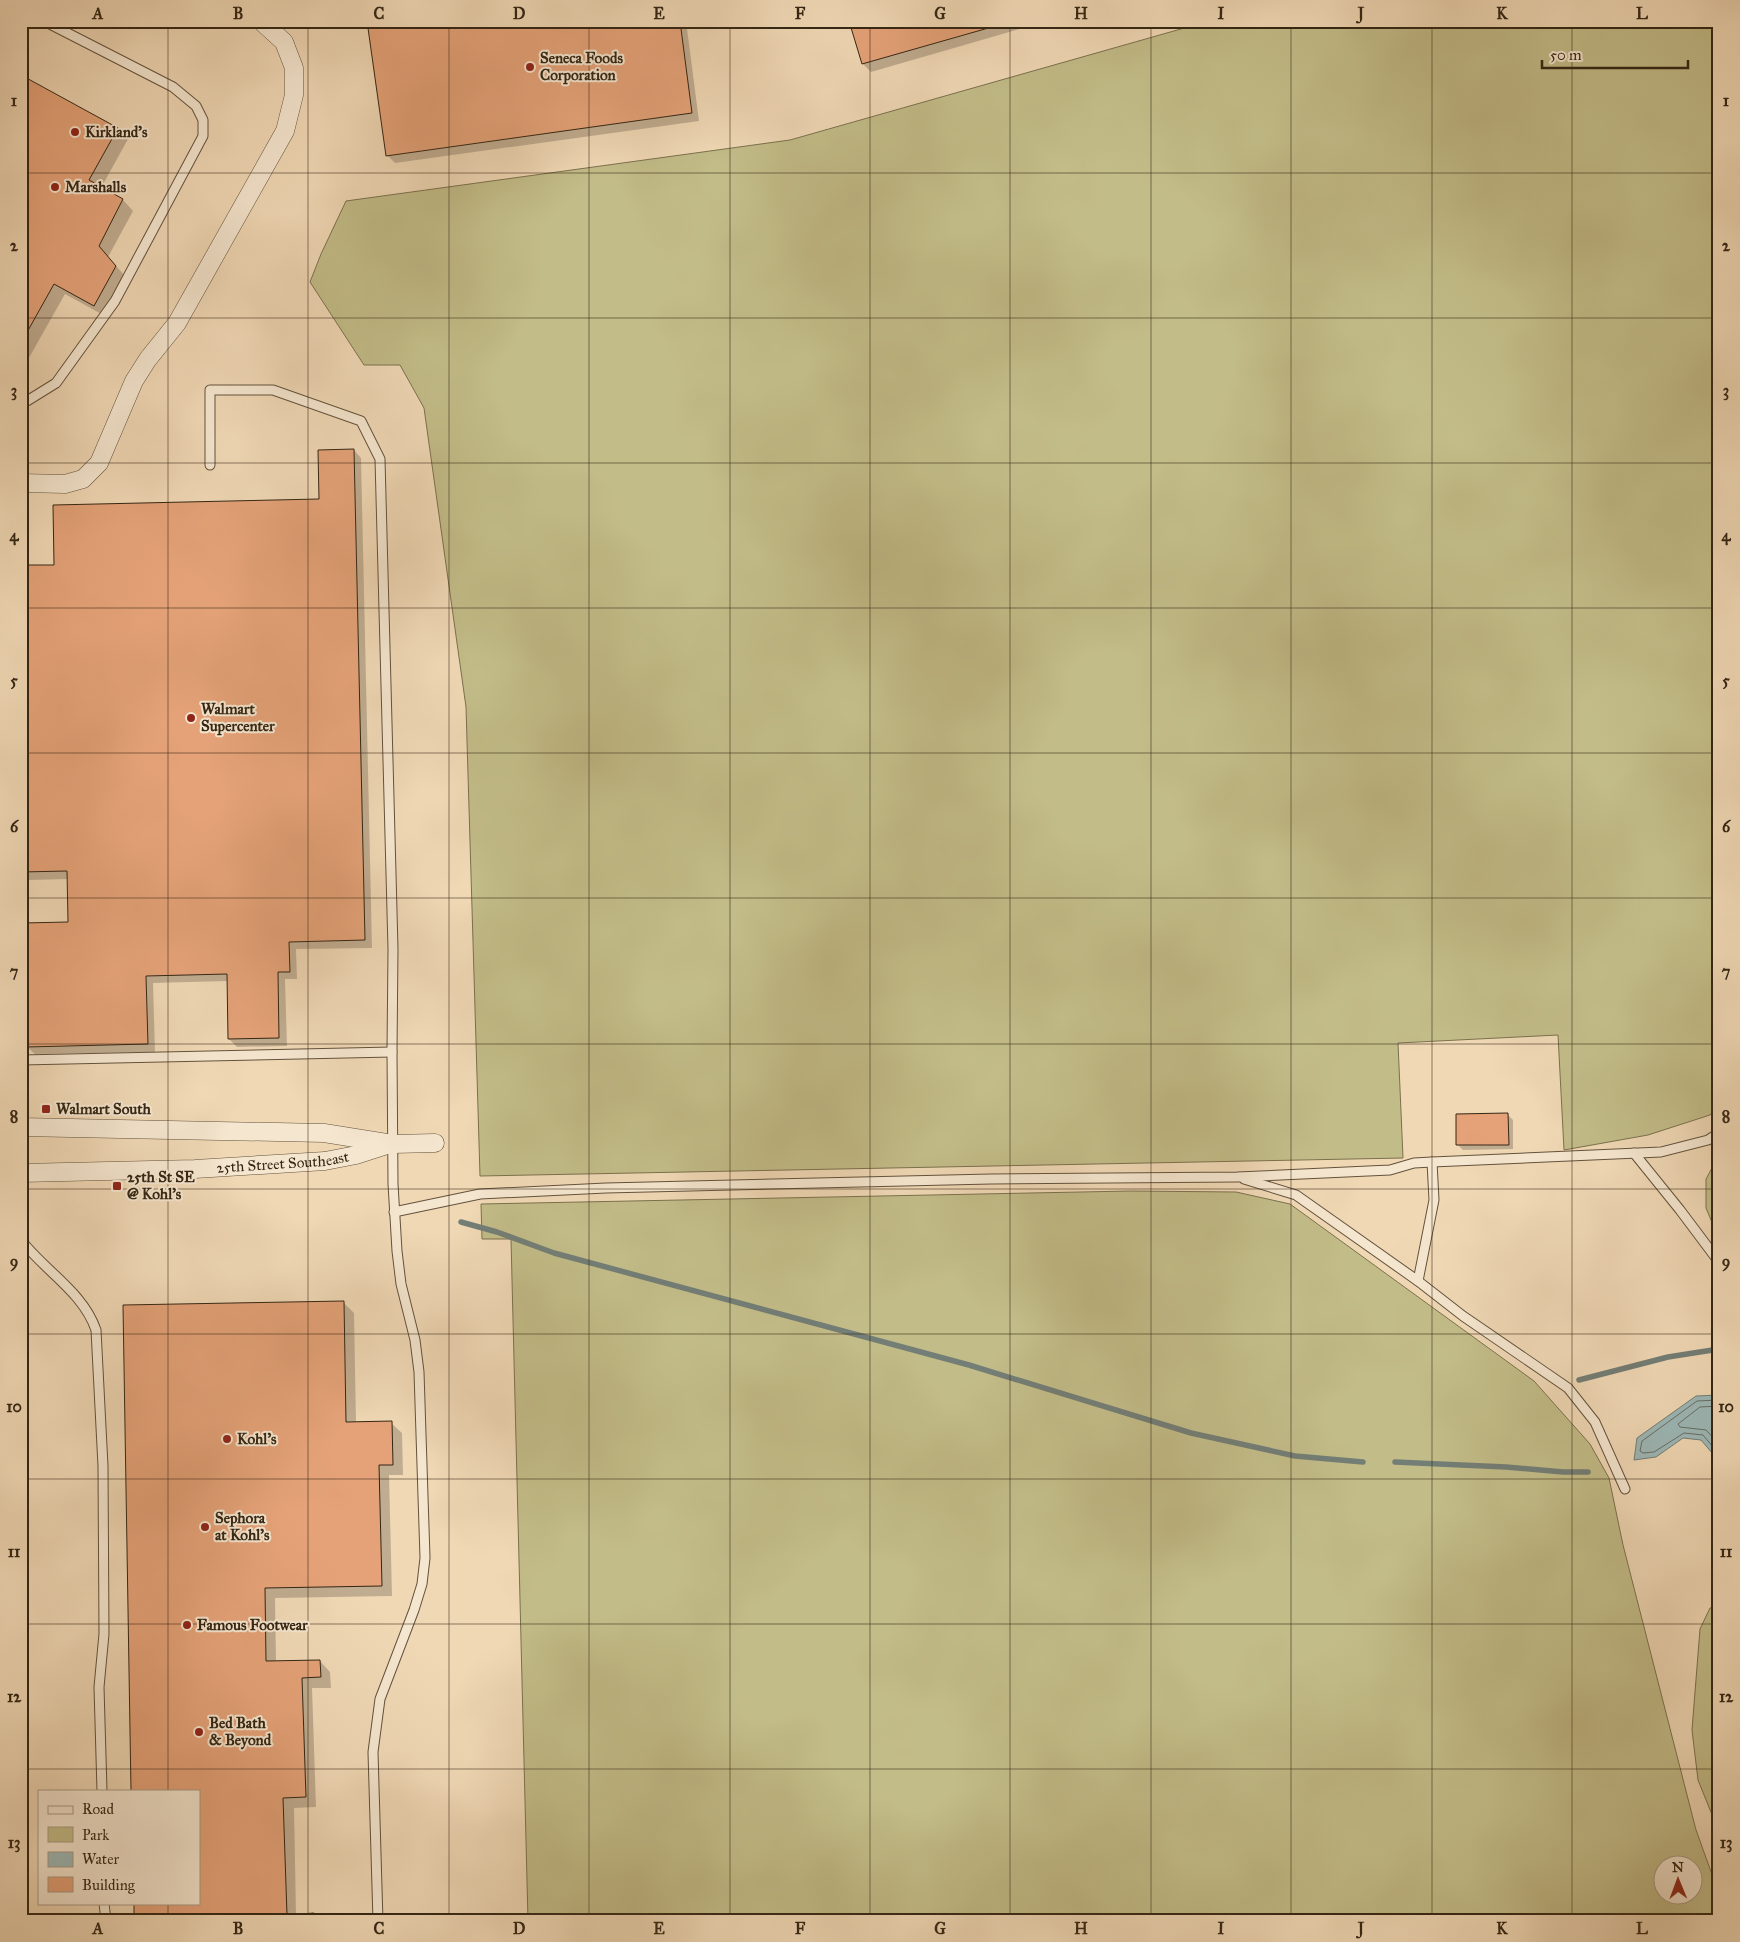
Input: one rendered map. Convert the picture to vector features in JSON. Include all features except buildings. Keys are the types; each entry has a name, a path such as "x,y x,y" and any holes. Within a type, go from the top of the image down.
{"street":[{"path":"21,483 65,484 83,479 99,462 134,382 148,359 177,323 285,131 294,96 294,68 284,42 261,21"},
{"name":"25th Street Southeast","path":"21,1127 324,1133 393,1144 435,1143"},
{"name":"25th Street Southeast","path":"21,1173 196,1169 325,1161 356,1155 393,1144"}],"lane":[{"path":"21,401 28,401 56,384 115,301 203,136 203,120 196,106 173,87 44,21"},
{"path":"210,465 210,390 273,390 361,421 380,459 393,949 394,1212 401,1284 415,1340 419,1372 425,1558 422,1584 380,1700 375,1728 373,1752 378,1921"},
{"path":"21,1060 392,1052"},
{"path":"394,1212 480,1194 597,1189 991,1180 1237,1177 1390,1170 1414,1163 1660,1152 1708,1140 1719,1133"},
{"path":"1634,1153 1719,1262"},
{"path":"1418,1281 1434,1200 1432,1162"},
{"path":"1237,1177 1296,1195 1418,1281 1463,1316 1568,1388 1595,1422 1625,1489"},
{"path":"21,1240 76,1297 93,1321 96,1330 103,1466 104,1634 99,1687 102,1790"},
{"path":"104,1904 106,1921"}],"green space":[{"path":"1209,21 1719,21 1719,1105 1710,1115 1648,1135 1564,1150 1558,1035 1398,1043 1403,1158 480,1176 466,707 424,408 400,365 364,365 310,282 346,201 790,140"},
{"path":"1719,1155 1719,1239 1706,1208 1706,1179"},
{"path":"1131,1191 1236,1192 1290,1204 1534,1381 1590,1444 1609,1478 1623,1545 1696,1830 1719,1894 1719,1921 528,1921 511,1239 482,1239 481,1204"},
{"path":"1719,1606 1719,1832 1698,1780 1692,1730 1700,1629 1710,1608"}],"water":[{"path":"1719,1395 1719,1461 1701,1440 1683,1438 1656,1457 1634,1460 1637,1438 1696,1396"}],"waterway":[{"path":"461,1222 497,1232 554,1253 969,1365 1191,1433 1295,1456 1363,1462"},
{"path":"1579,1380 1668,1357 1719,1349"},
{"path":"1395,1462 1588,1472"}],"place":[{"name":"Seneca Foods Corporation","path":"530,67"},
{"name":"Kirkland's","path":"75,132"},
{"name":"Marshalls","path":"55,187"},
{"name":"Walmart Supercenter","path":"191,718"},
{"name":"Walmart South","path":"46,1109"},
{"name":"25th St SE @ Kohl's","path":"117,1186"},
{"name":"Kohl's","path":"227,1439"},
{"name":"Sephora at Kohl's","path":"205,1527"},
{"name":"Famous Footwear","path":"187,1625"},
{"name":"Bed Bath & Beyond","path":"199,1732"}]}
